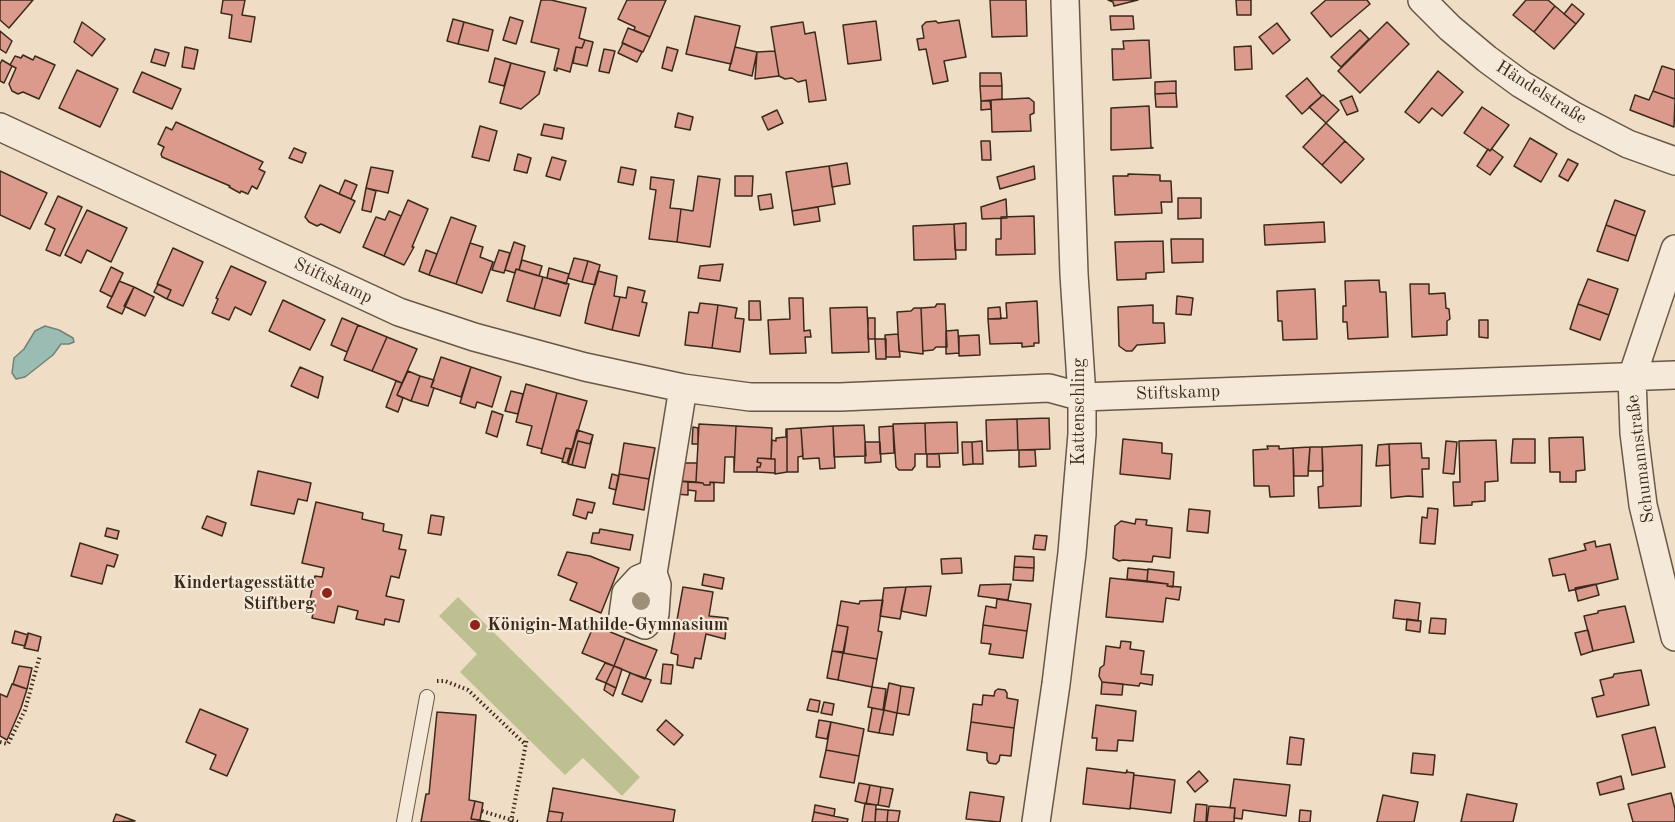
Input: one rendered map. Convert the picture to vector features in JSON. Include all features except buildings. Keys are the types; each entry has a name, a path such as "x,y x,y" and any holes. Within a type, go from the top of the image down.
{"street":[{"name":"Kattenschling","path":"1036,822 1072,553 1082,434 1065,0"},
{"name":"Händelstraße","path":"1422,0 1479,53 1521,84 1574,116 1628,144 1675,160"},
{"name":"Stiftskamp","path":"0,127 399,312 474,337 585,367 683,388 750,398 840,397 1048,388 1082,397 1675,375"},
{"name":"Schumannstraße","path":"1675,249 1632,377 1634,433 1643,505 1675,637"},
{"path":"653,573 683,388"}],"lane":[{"path":"404,822 428,697"}],"path":[{"path":"0,742 8,744 25,710 40,655"},
{"path":"428,697 429,687 436,681 445,681 468,690 526,745"},
{"path":"512,820 527,738"},
{"path":"482,811 518,822"}],"green space":[{"path":"458,597 640,777 622,796 583,758 565,775 460,672 477,654 439,616"}],"water":[{"path":"45,326 59,330 73,338 74,342 61,344 53,355 25,377 16,379 12,373 14,358 24,349 35,331"}],"place":[{"name":"Kindertagesstätte Stiftberg","path":"327,593"},
{"name":"Königin-Mathilde-Gymnasium","path":"475,625"}]}
